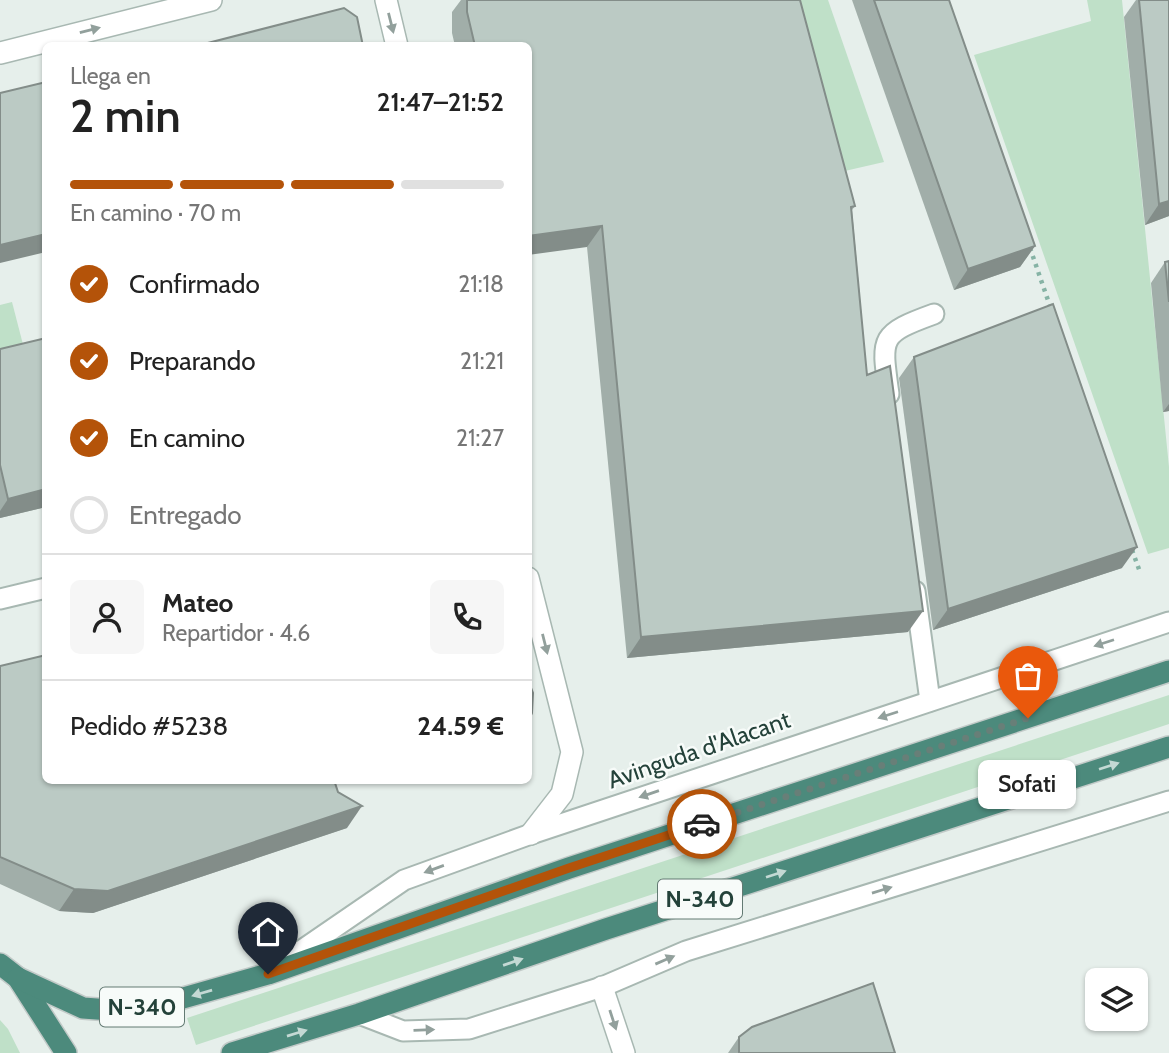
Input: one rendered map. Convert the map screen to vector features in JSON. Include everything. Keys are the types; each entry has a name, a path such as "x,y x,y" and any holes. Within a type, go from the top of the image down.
{"highway":[{"name":"Avinguda d'Alacant","path":"18,978 83,1008 124,1011 169,1002 268,974 569,868 1169,671"},
{"name":"N-340","path":"232,1053 359,1014 606,929 1169,747"},
{"name":"N-340","path":"0,964 18,978 66,1053"}],"street":[{"path":"44,42 211,0"},
{"path":"386,0 396,42"},
{"path":"0,53 42,42"},
{"path":"531,834 562,794 572,751 532,594"},
{"path":"603,987 624,1053"}],"lane":[{"path":"891,412 884,358 885,343 891,333 934,314"},
{"path":"913,573 930,701"},
{"path":"0,599 42,589"},
{"name":"Avinguda d'Alacant","path":"268,974 404,880 531,834 1169,622"},
{"path":"359,1014 403,1031 469,1029 603,987 686,951 1169,801"}],"path":[{"path":"1030,247 1052,312"},
{"path":"1131,546 1140,572"}],"green space":[{"path":"791,0 828,0 884,162 836,173"},
{"path":"1087,0 1122,0 1169,467 1169,548 1148,554 974,55 1091,21"},
{"path":"12,302 27,360 0,367 0,305"},
{"path":"1169,695 1169,724 196,1045 187,1018"},
{"path":"0,1020 8,1029 20,1053 0,1053"}],"building":[{"path":"467,0 800,0 855,206 851,207 867,375 890,366 923,611 641,637 602,226 532,235 532,42 474,42"},
{"path":"874,0 949,0 1035,246 968,269"},
{"path":"1139,0 1169,0 1169,201 1159,204"},
{"path":"344,8 357,17 362,42 212,42"},
{"path":"42,83 42,235 0,245 0,93"},
{"path":"1169,261 1169,302 1165,262"},
{"path":"1053,304 1137,547 948,609 914,357"},
{"path":"42,339 42,490 8,499 0,465 0,349"},
{"path":"42,656 42,784 335,784 338,792 362,806 108,891 74,889 0,857 0,666"},
{"path":"873,983 895,1053 739,1053 739,1037 752,1027"}],"way so far":[{"path":"702,824 1028,718"}],"place":[{"name":"Sofati","path":"1028,718"}],"route":[{"path":"268,974 702,824"}]}
